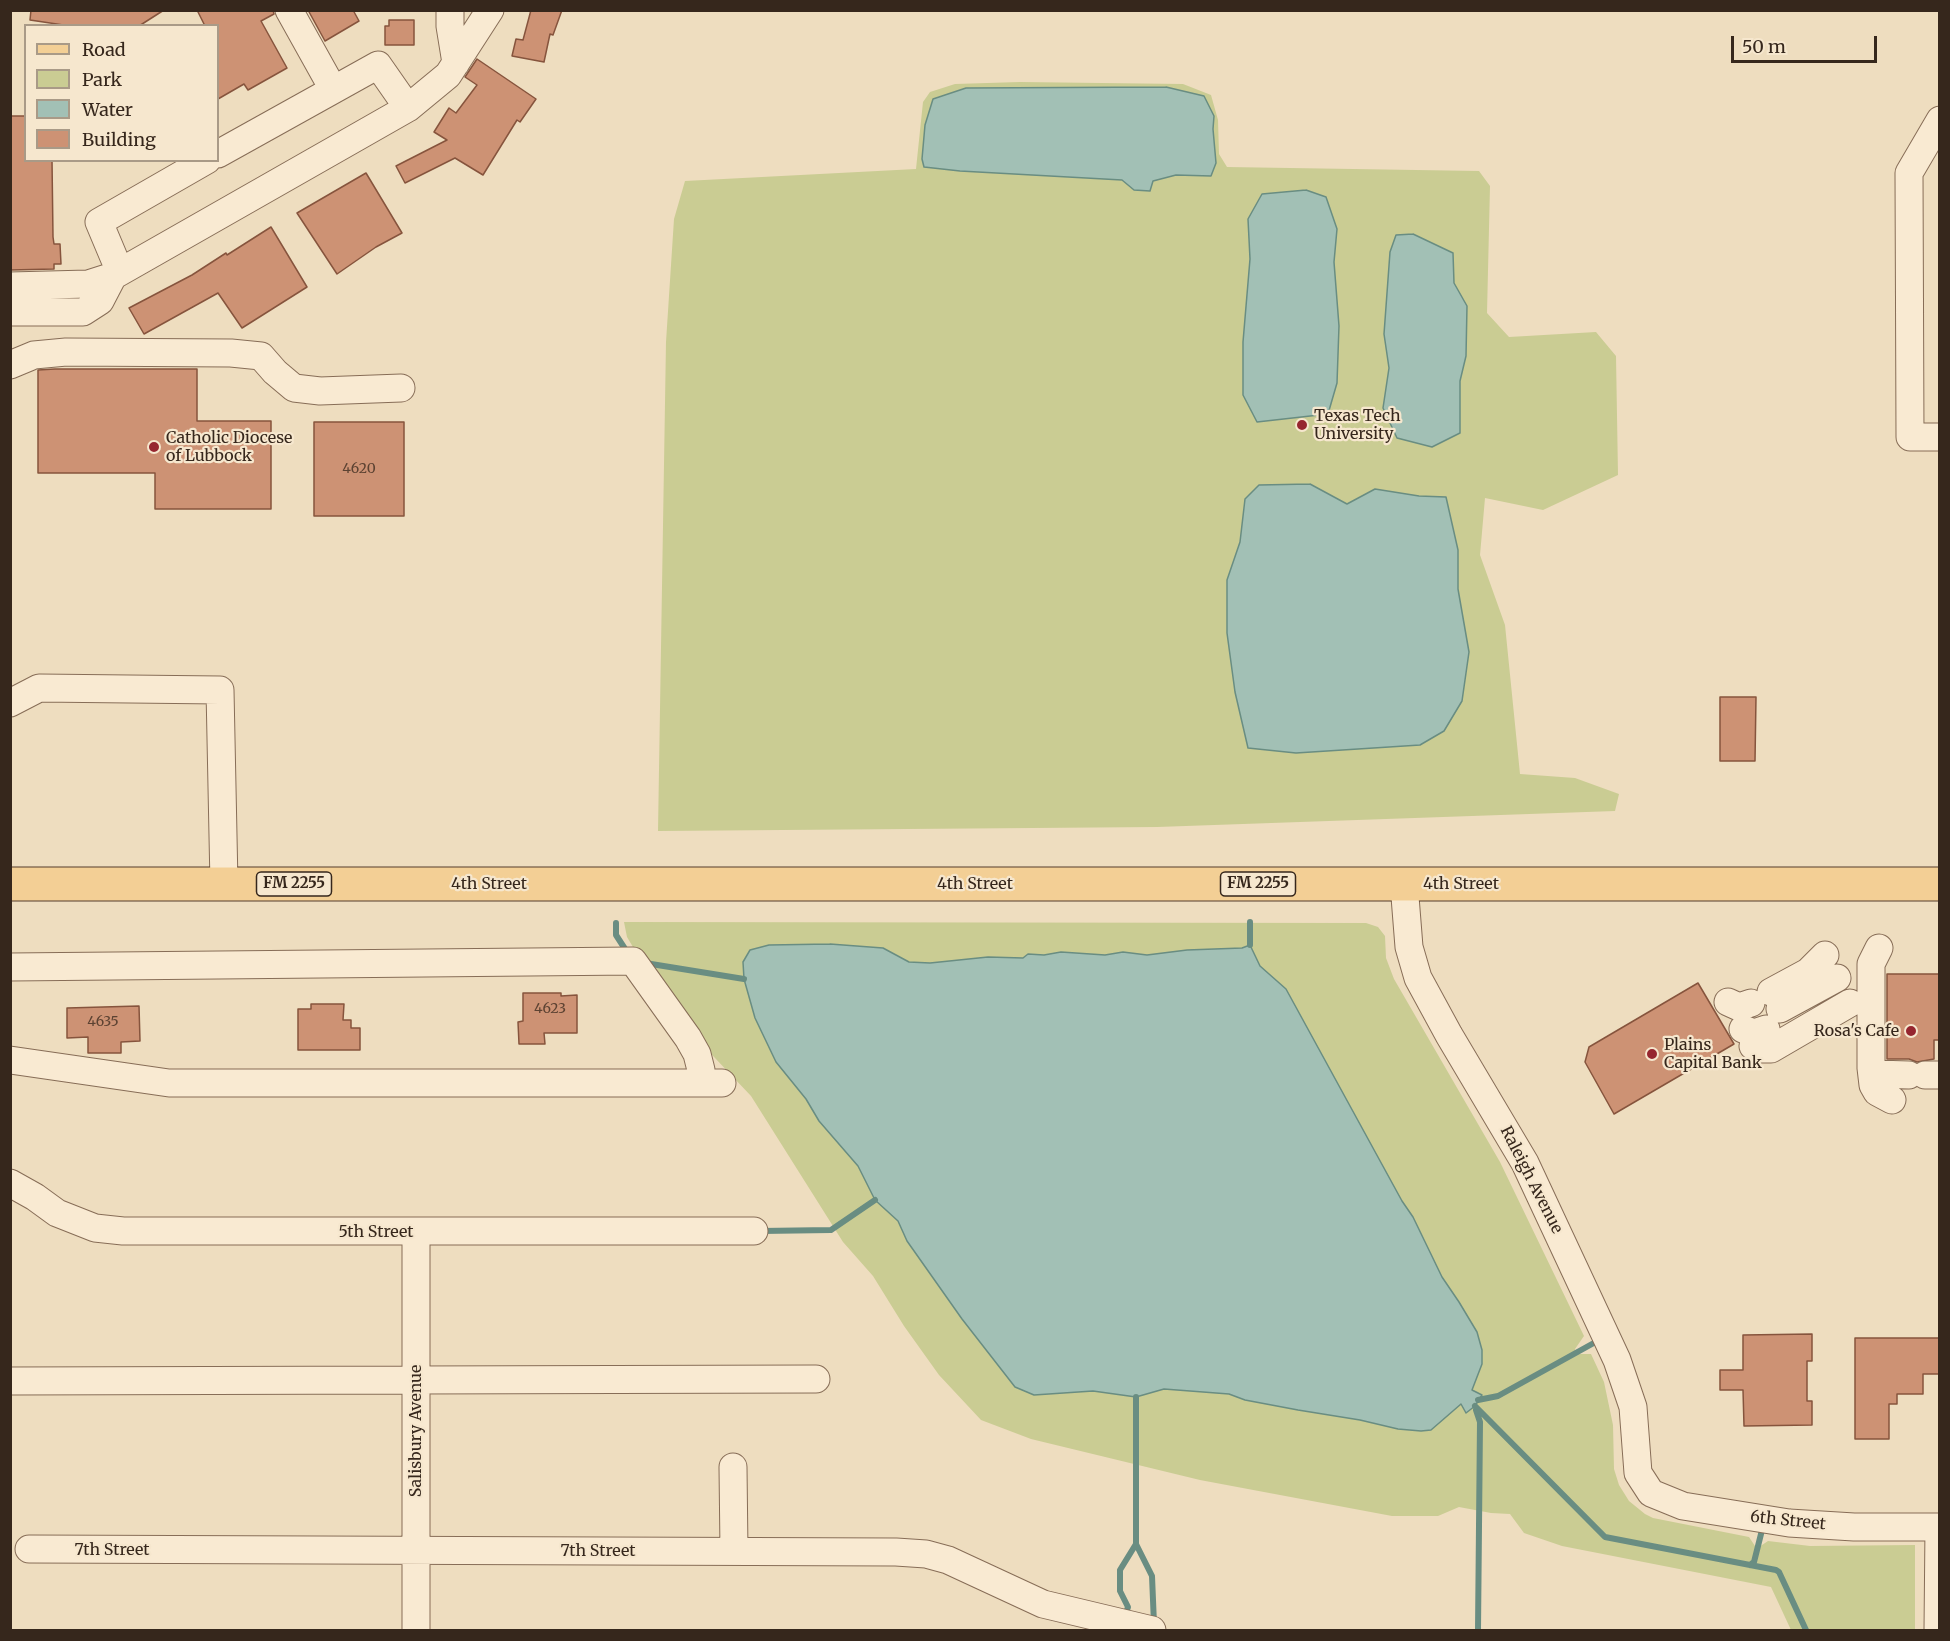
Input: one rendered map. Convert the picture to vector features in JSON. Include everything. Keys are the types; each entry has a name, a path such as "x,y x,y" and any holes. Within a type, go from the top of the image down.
{"main road":[{"name":"4th Street","path":"10,884 1940,884"}],"street":[{"path":"289,10 333,89"},
{"path":"450,10 456,63"},
{"path":"10,286 88,284 116,274 408,108 448,75 490,10"},
{"path":"219,153 378,65 408,108"},
{"path":"1940,120 1909,173 1909,196 1910,437 1940,437"},
{"path":"10,312 83,312 100,301 116,274 99,222 204,162"},
{"path":"10,365 34,355 66,352 231,353 261,356 294,388 320,391 401,388"},
{"path":"10,703 39,688 220,690 224,884"},
{"name":"Raleigh Avenue","path":"1404,884 1409,946 1418,978 1525,1163 1617,1360 1633,1407 1638,1473 1645,1483"},
{"path":"1879,948 1871,964 1871,1068 1873,1085 1877,1092 1892,1100"},
{"path":"10,967 633,961 688,1038 711,1083 169,1083 10,1060"},
{"path":"1757,1014 1808,972 1839,981"},
{"path":"1757,1014 1758,1049 1771,1049 1839,981"},
{"path":"1757,1014 1839,981"},
{"path":"1871,1068 1875,1074 1925,1075"},
{"name":"5th Street","path":"10,1184 35,1197 57,1213 95,1228 123,1232 754,1231"},
{"name":"Salisbury Avenue","path":"416,1232 416,1630"},
{"path":"10,1381 816,1379"},
{"path":"733,1467 734,1551"},
{"name":"6th Street","path":"1645,1483 1651,1493 1683,1506 1760,1519 1820,1526 1939,1527"},
{"path":"1938,1630 1939,1527"},
{"name":"7th Street","path":"29,1549 734,1551 926,1554 948,1560 1042,1604 1143,1630"}],"green space":[{"path":"1020,82 1183,84 1211,95 1218,120 1219,154 1227,167 1479,171 1490,186 1487,313 1509,337 1596,332 1616,356 1618,475 1543,510 1485,498 1480,555 1505,625 1520,774 1575,778 1619,794 1615,811 1157,827 658,831 666,342 674,219 685,181 916,169 923,102 930,92 955,84"},
{"path":"624,922 1366,923 1378,927 1385,936 1386,958 1394,979 1500,1162 1584,1336 1575,1349 1576,1354 1591,1354 1604,1382 1613,1425 1614,1469 1619,1485 1629,1501 1653,1518 1749,1537 1755,1546 1759,1547 1768,1541 1810,1546 1915,1545 1915,1630 1791,1630 1771,1587 1562,1546 1524,1533 1510,1514 1459,1507 1438,1516 1392,1516 1200,1480 1031,1439 981,1420 939,1375 904,1326 873,1276 843,1242 751,1096 697,1039 658,989 627,937"}],"water":[{"path":"1166,87 1204,96 1214,116 1216,163 1211,176 1176,175 1153,181 1150,191 1134,190 1122,180 924,167 922,159 925,125 933,99 966,88"},
{"path":"1306,190 1326,197 1337,229 1334,262 1339,326 1337,383 1328,414 1257,422 1243,395 1243,342 1250,259 1248,219 1262,194"},
{"path":"1413,234 1453,253 1454,283 1467,306 1466,356 1460,381 1460,433 1432,447 1397,438 1383,408 1389,368 1384,334 1390,252 1396,235"},
{"path":"1310,484 1347,504 1375,489 1419,496 1446,497 1458,550 1458,589 1469,652 1462,701 1444,731 1420,745 1296,753 1248,748 1235,692 1227,633 1227,580 1240,542 1245,499 1259,485"},
{"path":"830,944 883,948 909,962 930,963 988,957 1023,958 1028,954 1044,955 1061,952 1105,955 1123,952 1147,955 1187,950 1242,948 1250,945 1260,966 1286,989 1402,1201 1413,1217 1442,1277 1477,1332 1482,1350 1482,1364 1472,1390 1482,1395 1475,1406 1466,1413 1461,1404 1431,1430 1421,1431 1398,1429 1245,1400 1229,1394 1164,1389 1136,1397 1093,1391 1034,1395 1015,1387 962,1319 907,1241 898,1221 875,1200 858,1166 819,1121 806,1099 776,1062 755,1018 744,979 743,962 750,950 769,945"}],"building":[{"path":"31,10 164,10 142,24 57,24 30,20"},
{"path":"197,10 273,10 274,14 261,21 287,68 248,90 244,84 219,98 219,24 204,24"},
{"path":"308,10 353,10 359,21 325,41"},
{"path":"531,10 562,10 553,35 550,34 544,62 512,56 516,39 523,40"},
{"path":"389,20 414,20 414,45 385,45 385,26 389,26"},
{"path":"477,59 536,99 520,122 517,120 483,175 455,158 405,183 396,166 447,140 434,132 449,108 456,113 477,85 465,77"},
{"path":"10,116 24,116 24,162 52,162 53,237 54,244 60,244 61,264 54,264 54,269 10,270"},
{"path":"366,173 402,233 376,247 337,274 297,213"},
{"path":"271,227 307,287 242,328 218,293 144,334 129,308 192,275"},
{"name":"Catholic Diocese of Lubbock","path":"197,369 197,421 271,421 271,509 155,509 155,473 38,473 38,370"},
{"name":"Catholic Diocese of Lubbock","path":"314,422 404,422 404,516 314,516"},
{"path":"1720,697 1756,697 1755,761 1720,761"},
{"name":"Rosa's Cafe","path":"1887,974 1940,974 1940,1040 1934,1040 1934,1059 1917,1062 1909,1059 1887,1059"},
{"name":"Plains Capital Bank","path":"1698,983 1734,1044 1614,1114 1585,1062 1589,1047"},
{"path":"523,993 577,995 577,1033 544,1033 545,1044 519,1044 518,1022 523,1021"},
{"path":"311,1004 344,1004 343,1020 351,1020 351,1028 360,1028 360,1050 298,1050 298,1009 311,1009"},
{"path":"139,1006 140,1041 121,1042 121,1053 88,1053 88,1037 67,1038 67,1008"},
{"path":"1812,1334 1812,1361 1807,1361 1807,1401 1812,1401 1812,1425 1744,1426 1743,1390 1720,1390 1720,1370 1743,1370 1743,1335"},
{"path":"1855,1338 1940,1338 1940,1374 1923,1374 1923,1394 1897,1394 1897,1404 1889,1404 1889,1439 1855,1439"}],"waterway":[{"path":"1250,922 1250,945"},
{"path":"616,923 616,935 627,952"},
{"path":"645,963 744,979"},
{"path":"761,1231 831,1230 875,1200"},
{"path":"1478,1400 1498,1396 1601,1339"},
{"path":"1125,1616 1128,1607 1120,1591 1120,1570 1136,1544 1136,1397"},
{"path":"1475,1406 1605,1537 1776,1570 1806,1630"},
{"path":"1476,1410 1480,1422 1478,1630"},
{"path":"1750,1565 1754,1562 1763,1526"},
{"path":"1136,1544 1152,1576 1154,1624"}],"place":[{"name":"Texas Tech University","path":"1302,425"},
{"name":"Catholic Diocese of Lubbock","path":"154,447"},
{"name":"Rosa's Cafe","path":"1911,1031"},
{"name":"Plains Capital Bank","path":"1652,1054"}]}
